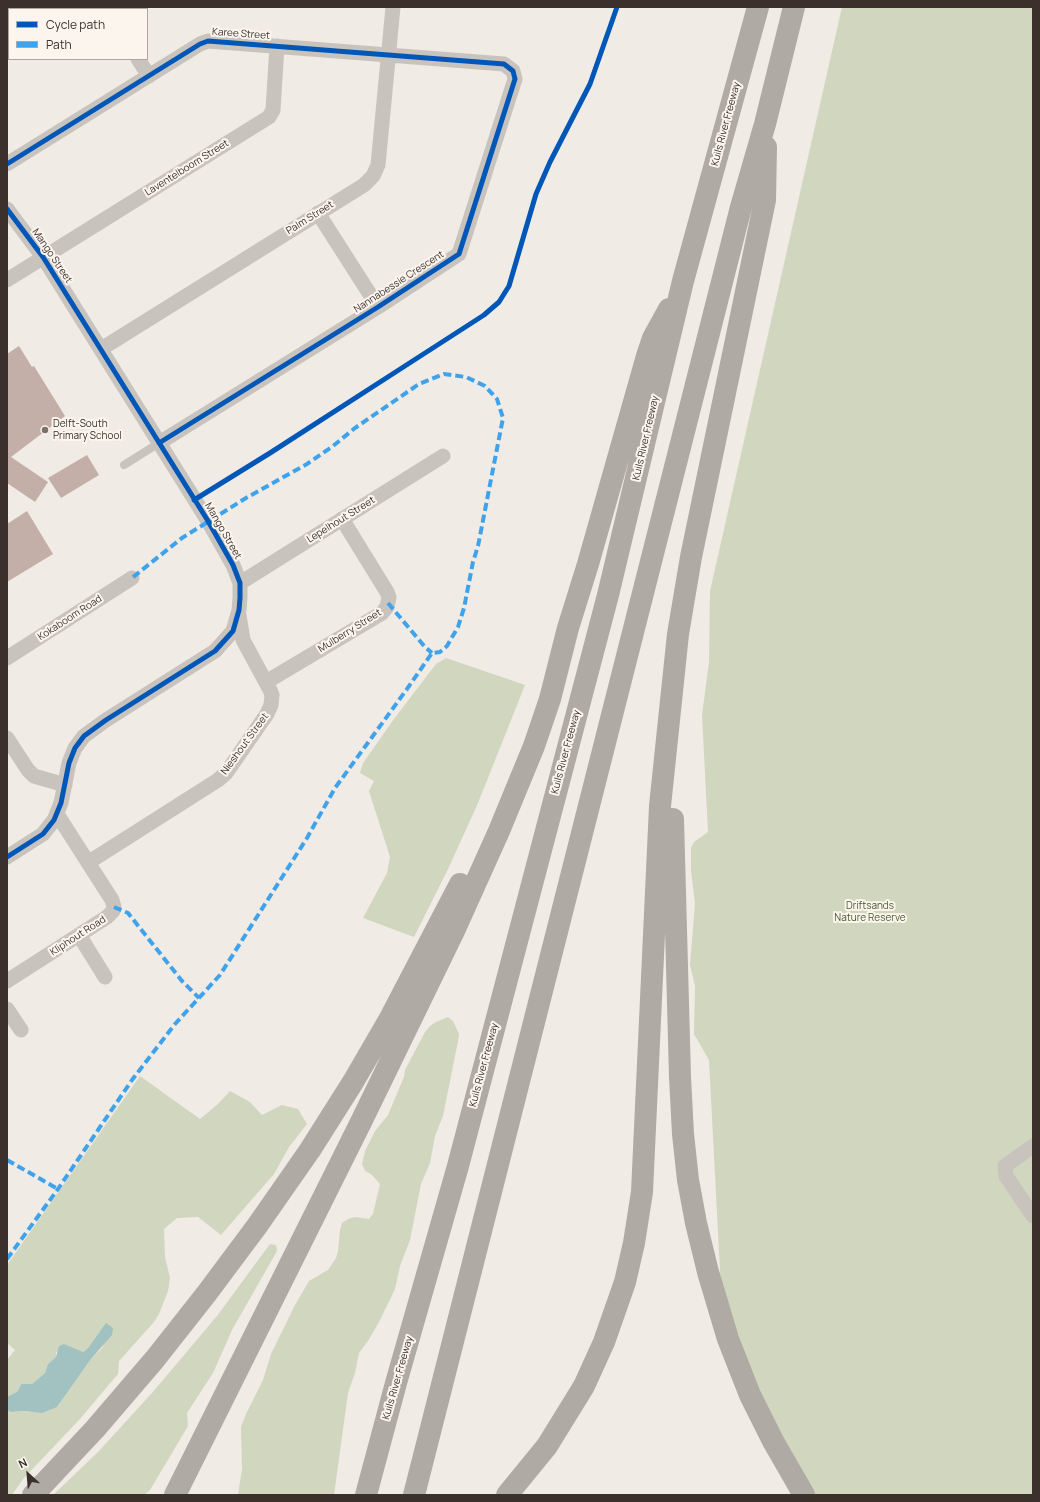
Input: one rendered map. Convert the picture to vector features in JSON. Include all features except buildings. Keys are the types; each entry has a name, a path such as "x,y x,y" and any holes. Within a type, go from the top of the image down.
{"highway":[{"name":"Kuils River Freeway","path":"366,1495 396,1383 458,1166 608,595 683,281 758,7"},
{"path":"414,1495 741,207 765,124 794,7"},
{"path":"507,1495 547,1446 584,1386 604,1342 625,1282 634,1243 642,1192 660,806 670,722 678,634 691,557 765,200 765,124"},
{"path":"175,1495 361,1122 454,931 480,875 534,746 550,699 568,628 588,564 647,356 653,338 683,281"},
{"path":"33,1495 95,1429 155,1359 207,1293 257,1226 310,1150 353,1082 389,1020 427,948 486,830 516,762 568,628"},
{"path":"670,722 680,1077 683,1134 688,1180 696,1223 708,1272 728,1339 757,1408 773,1441 804,1495"}],"street":[{"name":"Palm Street","path":"100,349 364,185 373,176 378,165 393,7"},
{"name":"Karee Street","path":"7,164 208,40 388,55"},
{"name":"Laventelboom Street","path":"7,280 269,117 273,110 277,46"},
{"name":"Nannabessie Crescent","path":"159,443 378,307 459,254 515,79 513,71 504,64 388,55"},
{"path":"139,60 149,76"},
{"name":"Mango Street","path":"7,209 43,257 159,443 225,550 240,583 239,610 233,631 215,651 106,720 84,736 75,748 57,814 50,826 43,834 7,857"},
{"path":"318,213 378,307"},
{"name":"Lepelhout Street","path":"240,583 443,456"},
{"name":"Mulberry Street","path":"266,682 382,613 387,607 389,597 387,592 342,519"},
{"name":"Kokaboom Road","path":"7,658 132,578"},
{"name":"Nieshout Street","path":"89,862 207,787 226,773 270,710 272,695 243,640 239,610"},
{"path":"7,738 28,770 34,776 65,785"},
{"name":"Kliphout Road","path":"7,981 111,915 114,907 112,900 89,862 57,814"},
{"path":"79,935 105,977"},
{"path":"7,1009 21,1030"},
{"path":"1033,1146 1005,1166 1006,1176 1033,1216"}],"lane":[{"path":"124,465 159,443"}],"green space":[{"name":"Driftsands Nature Reserve","path":"842,7 1033,7 1033,1495 808,1495 724,1347 709,1060 694,1034 695,986 690,965 695,903 691,871 691,848 694,842 708,832 702,715 709,662 710,591"},
{"path":"446,658 525,685 478,803 449,867 414,937 363,918 387,873 390,857 369,791 374,781 360,773 363,763 394,719 436,664"},
{"path":"448,1017 453,1021 459,1034 443,1116 435,1136 430,1163 421,1184 410,1240 400,1266 395,1289 379,1322 359,1353 355,1373 348,1393 334,1495 238,1495 242,1469 241,1427 263,1380 271,1354 295,1305 309,1281 328,1270 336,1258 342,1223 355,1217 369,1219 373,1214 380,1184 371,1174 365,1171 362,1164 365,1151 375,1131 388,1115 404,1077 405,1070 425,1032 436,1022"},
{"path":"140,1076 200,1119 218,1104 230,1091 250,1102 262,1115 282,1105 298,1109 307,1124 289,1147 274,1174 221,1235 198,1217 177,1218 164,1229 165,1257 170,1278 168,1291 159,1314 154,1322 119,1361 118,1374 79,1420 23,1479 12,1495 7,1495 7,1410 12,1412 30,1412 57,1407 91,1359 103,1347 106,1324 88,1348 83,1352 56,1352 56,1357 48,1364 45,1373 32,1384 21,1384 18,1391 7,1397 7,1360 15,1350 7,1343 7,1265"},
{"path":"270,1244 276,1245 277,1251 232,1330 213,1373 187,1413 188,1426 150,1490 144,1495 53,1495 98,1452 152,1393 217,1316"}],"water":[{"path":"106,1323 113,1328 112,1335 91,1359 57,1407 42,1413 24,1411 11,1412 7,1410 7,1397 18,1391 21,1384 32,1384 45,1373 48,1364 56,1357 59,1346 64,1344 83,1352 88,1348"}],"marked path":[{"path":"7,1259 58,1189 132,1080 175,1024 220,975 307,838 335,788 432,653 440,652 447,646 458,627 464,608 473,562 478,546 503,418 497,399 485,386 466,377 444,374 419,384 355,428 307,464 246,498 182,538 132,578"},
{"path":"388,603 425,647 432,653"},
{"path":"114,907 128,913 182,981 199,998"},
{"path":"7,1160 58,1189"}],"cycle path":[{"path":"194,500 270,453 484,315 499,302 509,286 536,194 550,162 590,84 617,7"},
{"path":"7,164 200,44 208,41 504,64 513,71 515,79 459,254 378,307 159,443"},
{"path":"7,209 43,257 208,521 233,565 240,583 239,610 233,631 215,651 106,720 84,736 75,748 69,763 61,803 54,820 43,834 7,857"}],"place":[{"name":"Delft-South Primary School","path":"45,430"}]}
